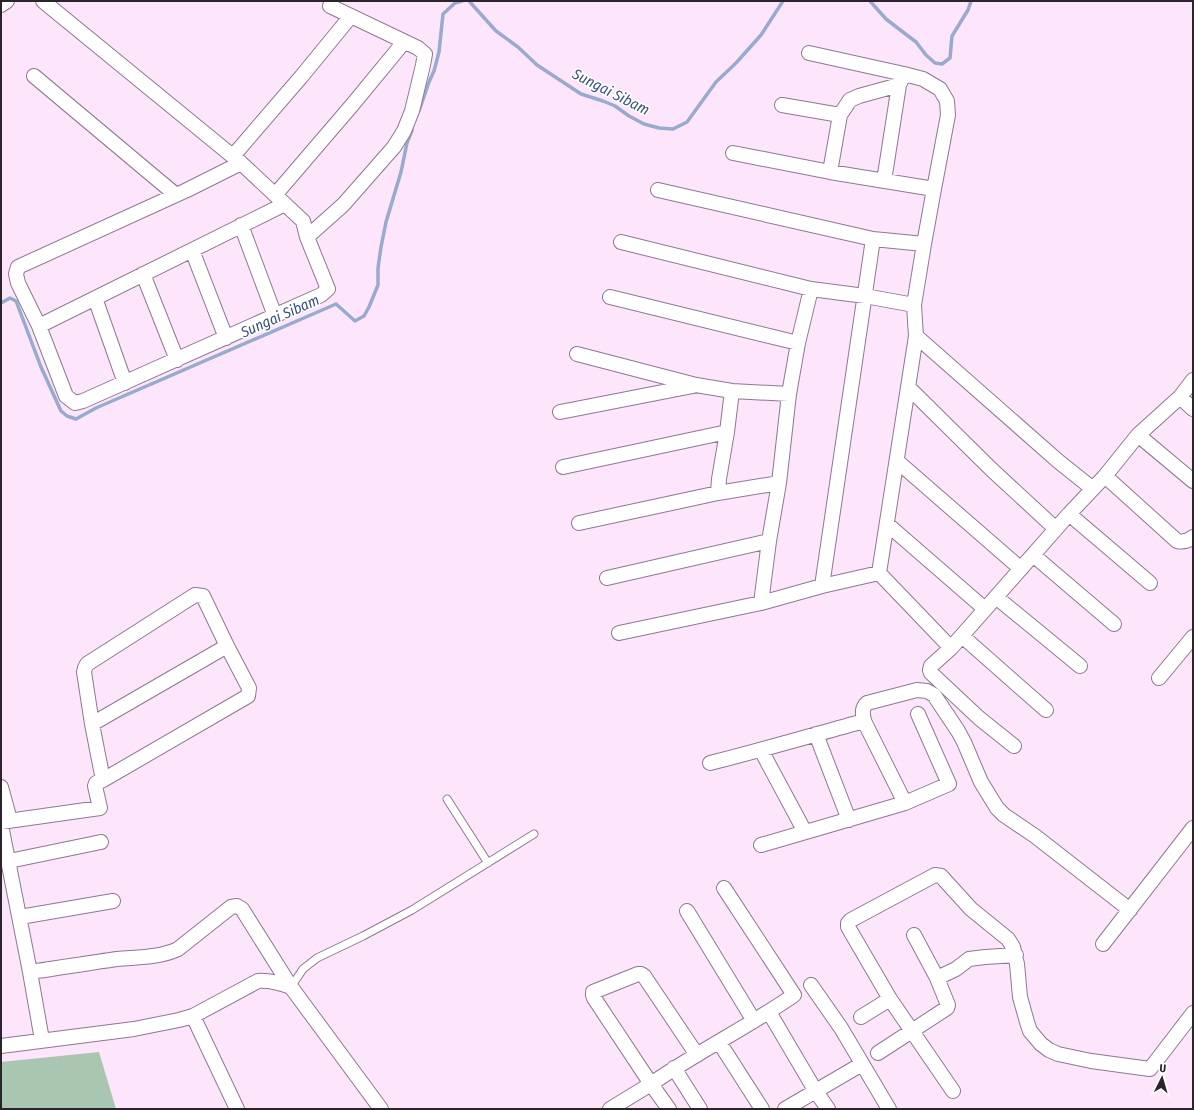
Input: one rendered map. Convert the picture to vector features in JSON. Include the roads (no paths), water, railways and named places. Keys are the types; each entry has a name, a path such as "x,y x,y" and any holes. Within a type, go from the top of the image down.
{"street":[{"path":"1,5 7,1"},
{"path":"43,1 237,159 303,221 328,289 321,296 125,383 75,403 66,396 39,326 18,283 16,274 18,267 176,195 237,159 350,16"},
{"path":"308,237 343,206 394,146 404,131 412,111 425,54 418,48 330,6"},
{"path":"39,326 242,225 280,199 353,104 404,42"},
{"path":"809,52 901,79 924,78 940,89 947,101 948,115 914,305 916,336 879,573"},
{"path":"34,76 176,195"},
{"path":"830,172 840,115 850,100 901,79"},
{"path":"884,181 901,79"},
{"path":"782,105 840,115"},
{"path":"732,153 830,172 934,189"},
{"path":"658,190 873,239 924,244"},
{"path":"242,225 275,316"},
{"path":"822,586 873,239"},
{"path":"621,242 811,288 914,305"},
{"path":"192,250 226,338"},
{"path":"143,274 177,360"},
{"path":"761,603 769,541 779,483 789,394 798,343 811,288"},
{"path":"610,297 798,343"},
{"path":"95,298 125,383"},
{"path":"916,336 1092,489"},
{"path":"578,354 696,385 732,391 789,394"},
{"path":"1014,746 979,718 931,673 931,666 962,636 1069,514 1105,476 1138,435 1180,397 1193,380"},
{"path":"560,412 696,385"},
{"path":"908,387 991,469 1056,529"},
{"path":"718,494 732,391"},
{"path":"1180,397 1193,409"},
{"path":"563,468 727,432"},
{"path":"1138,435 1193,481"},
{"path":"897,461 1021,569"},
{"path":"1105,476 1176,541 1182,542 1193,537"},
{"path":"579,523 779,483"},
{"path":"1069,514 1150,583"},
{"path":"887,524 985,609"},
{"path":"607,578 769,541"},
{"path":"1034,555 1114,624"},
{"path":"619,633 761,603 822,586 879,573"},
{"path":"879,573 951,648"},
{"path":"4,822 100,808 95,786 96,783 103,780 248,696 249,688 203,596 195,595 88,664 85,668 84,672 92,724 103,780"},
{"path":"996,597 1080,666"},
{"path":"962,636 1046,710"},
{"path":"1159,678 1193,637"},
{"path":"92,724 227,646"},
{"path":"905,803 864,721 862,710 863,706 867,703 921,690 934,695 958,732 964,742 981,782 997,808 1130,910"},
{"path":"760,845 905,803 949,784 918,714"},
{"path":"710,763 864,721"},
{"path":"816,734 848,820"},
{"path":"761,750 805,832"},
{"path":"1,787 9,861 42,1040"},
{"path":"1103,944 1193,828"},
{"path":"9,861 101,842"},
{"path":"953,1091 890,999 848,927 850,920 935,875 941,876 971,909 1008,939 1016,955 1019,991 1030,1031 1041,1044 1049,1050 1058,1054 1091,1061 1150,1070 1193,1013"},
{"path":"610,1109 674,1068 769,1012 794,995 724,888"},
{"path":"20,917 113,901"},
{"path":"30,972 170,953 178,949 231,907 237,906 242,909 291,987 381,1109"},
{"path":"687,911 754,1021"},
{"path":"878,1053 947,1008 948,1005 937,978 914,935"},
{"path":"937,978 956,969 969,959 1016,955"},
{"path":"669,1109 594,998 593,992 641,974 644,976 697,1054"},
{"path":"1,1046 134,1029 193,1016 258,981 269,980 291,987"},
{"path":"811,985 841,1028 889,1109"},
{"path":"861,1017 890,999"},
{"path":"769,1012 828,1109"},
{"path":"193,1016 236,1109"},
{"path":"719,1042 762,1109"},
{"path":"785,1109 862,1064"},
{"path":"674,1068 700,1109"}],"lane":[{"path":"447,799 488,863"},
{"path":"291,987 303,969 317,958 391,922 534,834"}],"waterway":[{"name":"Sungai Sibam","path":"419,111 434,71 439,52 443,14 455,3 462,1"},
{"name":"Sungai Sibam","path":"469,1 496,31 518,47 537,65 581,94 615,106 644,124 659,128 673,129 687,122 716,82 736,63 761,35 783,1"},
{"name":"Sungai Sibam","path":"870,1 886,19 916,42 926,55 935,63 942,64 950,58 952,36 968,10 971,1"},
{"name":"Sungai Sibam","path":"1,303 10,298 16,301 41,367 61,411 67,416 76,419 96,408 336,304 355,321 364,316 378,285 378,268 386,222 401,172 407,143 412,130"}]}
